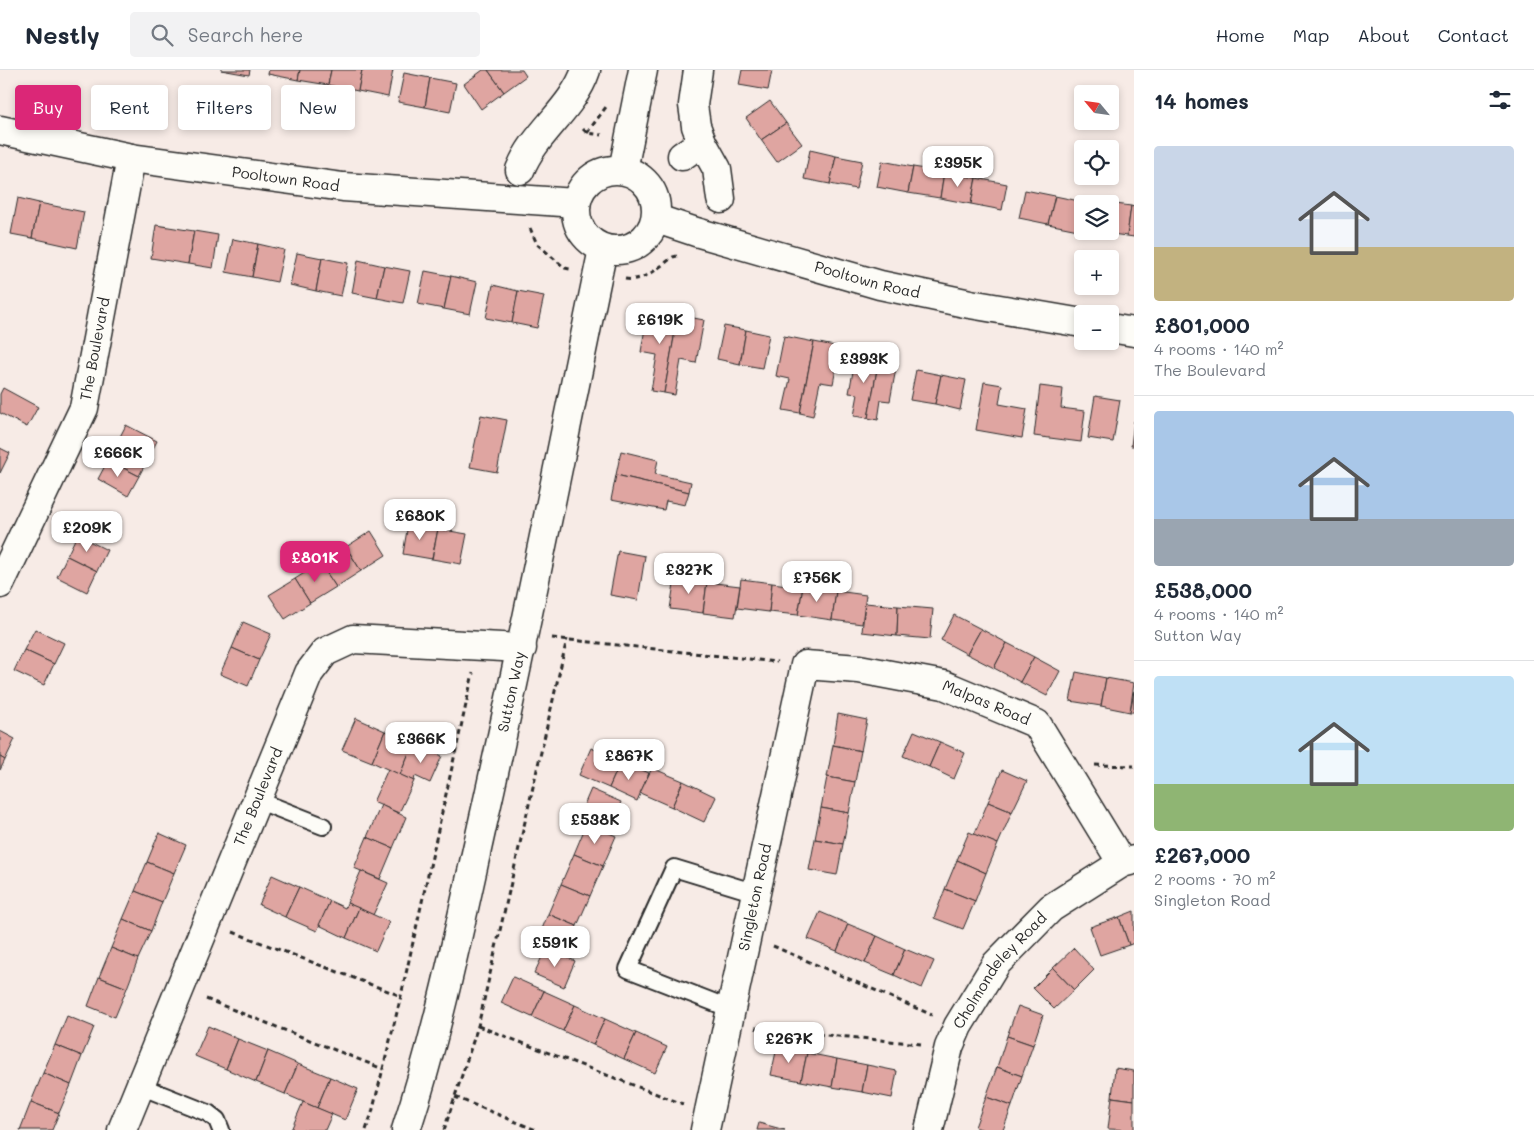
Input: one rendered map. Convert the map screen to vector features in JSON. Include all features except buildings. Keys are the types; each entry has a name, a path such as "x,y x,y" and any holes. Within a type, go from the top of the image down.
{"street":[{"path":"520,170 525,156 534,143 546,131 576,92 586,70"},
{"path":"623,170 643,70"},
{"path":"698,70 693,105 696,126 692,149 717,169 721,199"},
{"name":"Pooltown Road","path":"0,130 131,158 343,187 576,203"},
{"name":"The Boulevard","path":"0,584 84,408 131,158"},
{"path":"623,170 637,176 647,185 654,197 657,219 643,240 632,248 618,251 603,249 590,242 581,232 576,218 576,203 581,190 590,179 602,172 623,170"},
{"name":"Pooltown Road","path":"657,219 880,285 970,304 1074,322"},
{"name":"Sutton Way","path":"406,1130 422,1082 441,1011 523,641 603,249"},
{"path":"1119,330 1134,332"},
{"name":"The Boulevard","path":"122,1130 309,673 325,652 353,639 480,646 523,641"},
{"name":"Malpas Road","path":"805,665 859,669 944,685 1037,724 1128,862"},
{"name":"Singleton Road","path":"706,1122 805,665"},
{"name":"Cholmondeley Road","path":"929,1130 953,1037 996,964 1051,908 1128,862"}],"lane":[{"path":"257,800 324,826"},
{"path":"729,1017 628,969 674,868 756,893"},
{"path":"140,1086 208,1113 217,1120 221,1130"}],"path":[{"path":"523,641 566,639 805,665"},
{"path":"444,1130 478,1026 566,639"},
{"path":"366,1130 401,996 480,646"},
{"path":"207,922 401,996"},
{"path":"747,934 953,1037"},
{"path":"180,988 383,1069"},
{"path":"729,1017 953,1037"},
{"path":"478,1026 706,1122"},
{"path":"455,1097 536,1130"}]}
